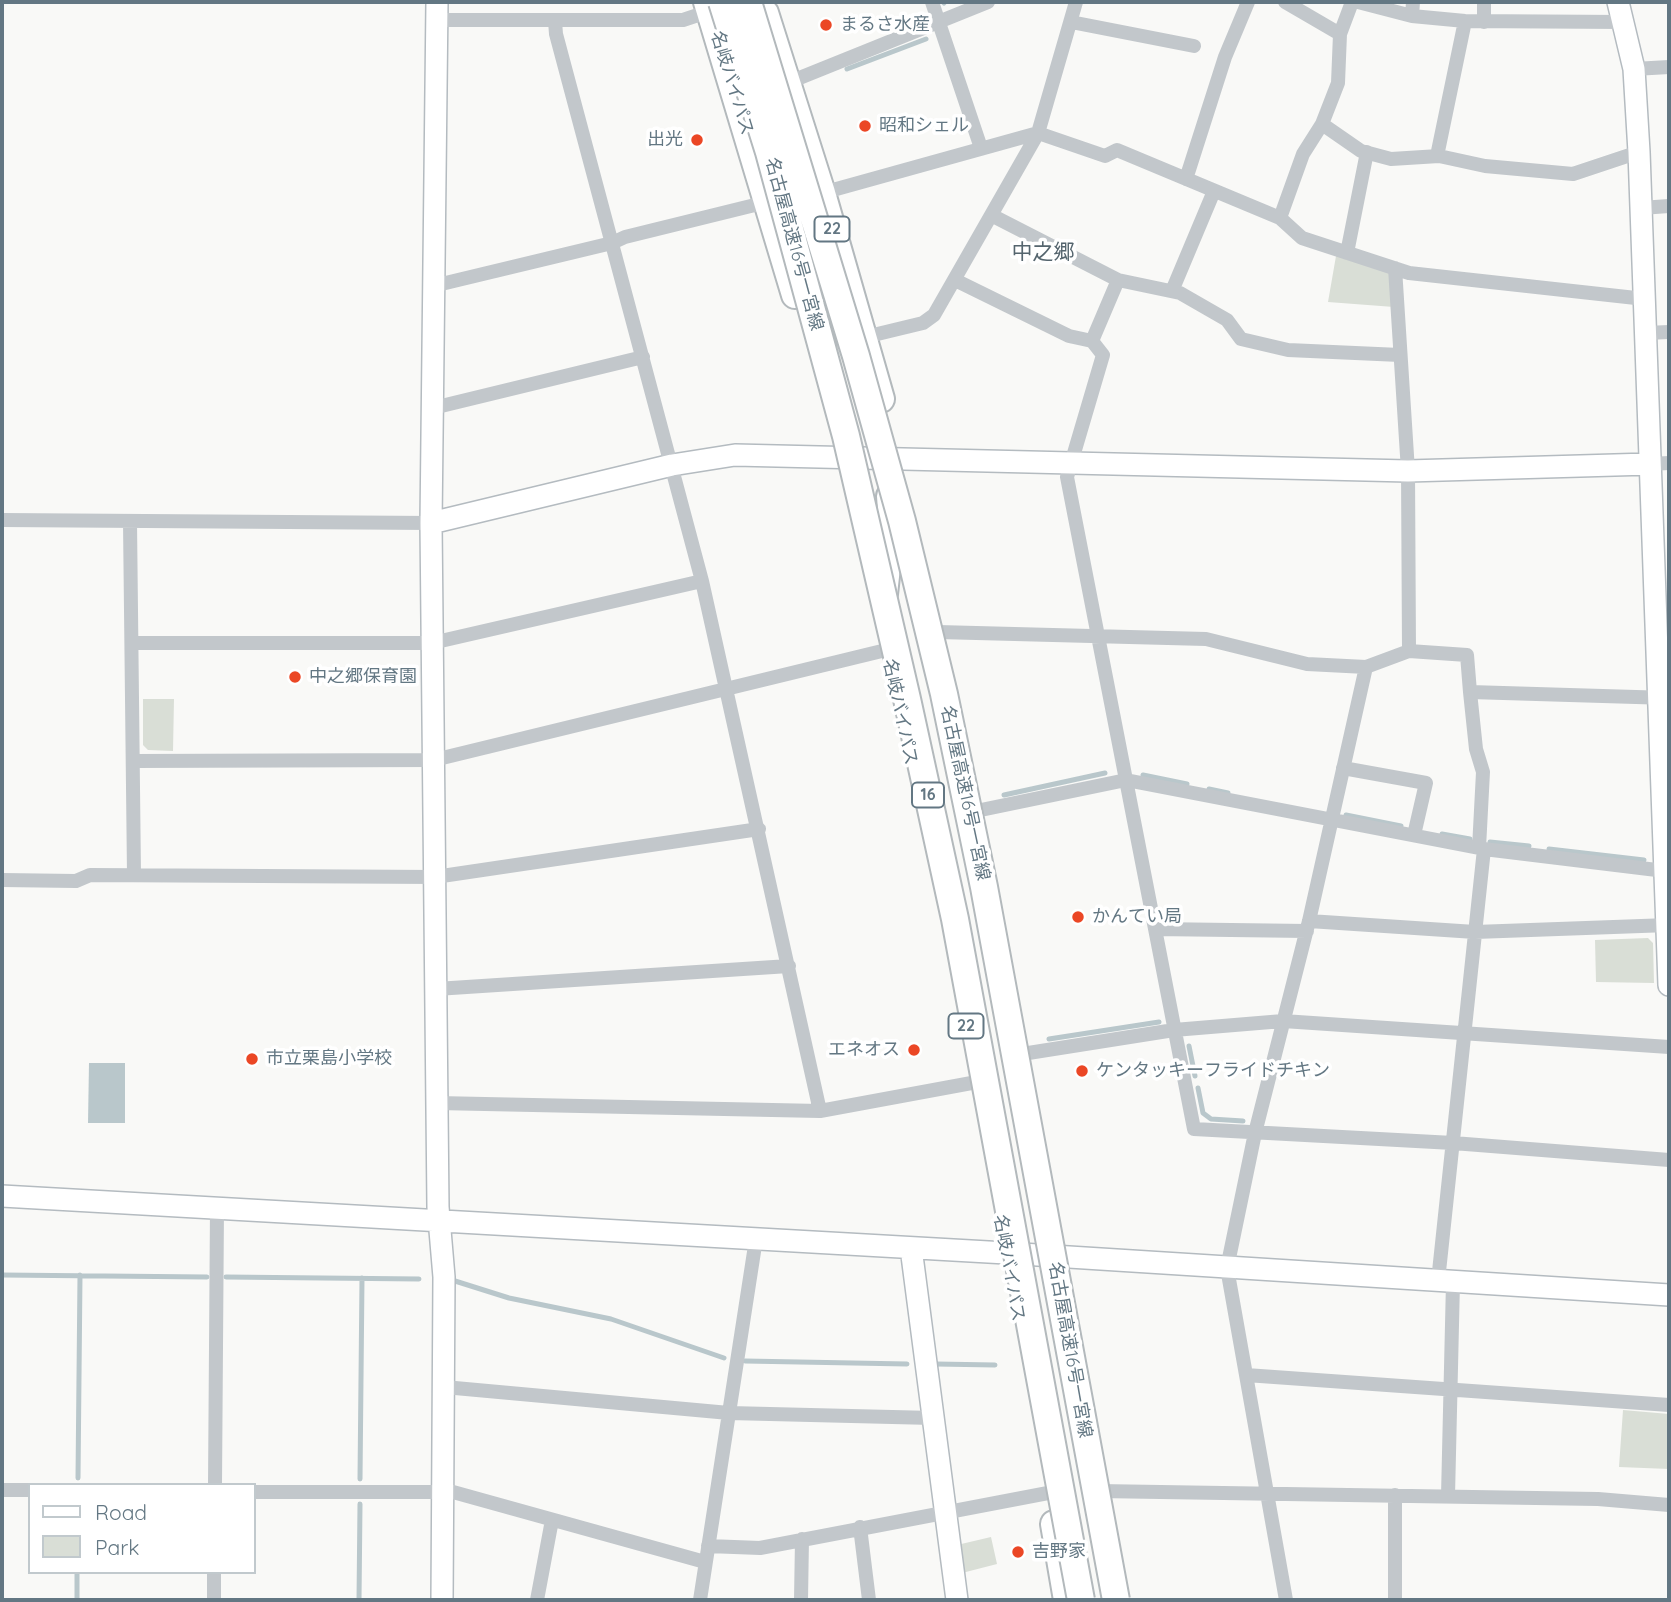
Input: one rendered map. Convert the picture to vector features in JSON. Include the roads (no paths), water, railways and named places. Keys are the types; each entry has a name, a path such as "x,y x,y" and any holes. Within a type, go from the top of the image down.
{"highway":[{"name":"名古屋高速16号一宮線","path":"748,2 853,342 902,521 947,707 984,887 1117,1600"},
{"name":"22","path":"761,2 865,337 938,632 976,811 1022,1054 1117,1600"},
{"name":"名古屋高速16号一宮線","path":"713,5 769,152 846,436 908,699 955,919 1081,1600"},
{"name":"名岐バイパス","path":"713,5 767,202 843,456 977,1082 1067,1600"},
{"path":"843,456 867,433 871,420 873,368"},
{"path":"886,650 883,608 892,523 888,480 897,458"},
{"path":"984,887 982,948 986,975 1023,1196 1053,1337 1100,1600"}],"street":[{"path":"932,2 981,148"},
{"path":"787,83 988,2"},
{"path":"865,337 928,320 955,280 1038,133 1076,2"},
{"path":"1186,179 1225,57 1248,2"},
{"path":"1285,2 1340,34"},
{"path":"1280,218 1303,155 1322,124 1338,83 1340,34 1352,2"},
{"path":"1358,2 1484,22 1620,12 1634,69 1646,333 1659,463 1669,985"},
{"path":"1484,2 1484,22"},
{"path":"442,1600 444,1387 442,1221 438,1207 431,523 437,11 555,21 683,20 713,5"},
{"path":"555,21 556,34 729,689 821,1111"},
{"path":"1437,156 1465,21"},
{"path":"1071,22 1194,46"},
{"path":"1634,69 1669,67"},
{"path":"1322,124 1367,152 1391,159 1437,156 1485,166 1573,174 1639,152"},
{"path":"822,193 1038,133 1105,156 1117,150 1280,218 1302,238 1409,273 1644,299"},
{"path":"1347,253 1367,152"},
{"path":"1172,291 1214,191"},
{"path":"433,286 767,202"},
{"path":"1641,208 1669,206"},
{"path":"993,216 1118,280 1172,291 1227,320 1241,339 1258,345 1299,351 1400,355"},
{"path":"1395,268 1408,471 1409,651"},
{"path":"955,280 1069,336 1092,341 1103,355 1067,477 1194,1129 1453,1143 1669,1160"},
{"path":"1092,341 1118,280"},
{"path":"1646,333 1669,332"},
{"path":"433,408 643,357"},
{"path":"2,520 431,523 672,465 735,455 1408,471 1659,463"},
{"path":"130,522 134,876"},
{"path":"132,643 432,643 702,581"},
{"path":"938,632 1206,639 1307,664 1366,667 1409,651 1467,655 1476,749 1483,772 1475,932 1453,1143 1445,1281 1451,1389 1448,1496"},
{"path":"134,761 433,760 886,650"},
{"path":"1286,1600 1227,1268 1255,1133 1308,926 1366,667"},
{"path":"1470,692 1664,698"},
{"path":"1343,768 1426,783 1414,835"},
{"path":"976,811 1126,780 1481,849 1665,871"},
{"path":"2,880 76,881 90,875 435,877 759,829"},
{"path":"1155,929 1308,926 1475,932 1668,925"},
{"path":"436,989 789,966"},
{"path":"1022,1054 1174,1030 1283,1021 1669,1047"},
{"path":"437,1103 821,1111 977,1082"},
{"path":"2,1196 1006,1253 1669,1295"},
{"path":"215,1483 217,1208"},
{"path":"700,1600 755,1239"},
{"path":"911,1248 957,1600"},
{"path":"1246,1375 1669,1405"},
{"path":"444,1387 729,1413 933,1418"},
{"path":"2,1490 28,1490"},
{"path":"1098,1491 1598,1499 1669,1505"},
{"path":"256,1492 453,1492 705,1562"},
{"path":"708,1546 760,1548 1048,1493"},
{"path":"1395,1495 1395,1600"},
{"path":"537,1600 552,1520"},
{"path":"860,1527 869,1600"},
{"path":"801,1600 802,1539"},
{"path":"214,1574 214,1600"}],"waterway":[{"path":"847,69 926,39"},
{"path":"1004,795 1105,773"},
{"path":"1143,775 1187,784"},
{"path":"1209,789 1228,793"},
{"path":"1346,815 1401,826"},
{"path":"1442,834 1470,839"},
{"path":"1490,842 1529,846"},
{"path":"1549,849 1644,860"},
{"path":"1049,1039 1159,1022"},
{"path":"1189,1046 1195,1076"},
{"path":"1198,1088 1203,1113 1211,1119 1243,1121"},
{"path":"2,1275 207,1277"},
{"path":"78,1478 80,1275"},
{"path":"226,1277 419,1279"},
{"path":"360,1479 362,1278"},
{"path":"455,1281 509,1298 611,1319 724,1358"},
{"path":"745,1361 907,1364"},
{"path":"936,1364 995,1365"},
{"path":"359,1600 360,1504"},
{"path":"77,1574 77,1600"}],"place":[{"name":"まるさ水産","path":"826,25"},
{"name":"昭和シェル","path":"865,126"},
{"name":"出光","path":"697,140"},
{"name":"中之郷保育園","path":"295,677"},
{"name":"かんてい局","path":"1078,917"},
{"name":"エネオス","path":"914,1050"},
{"name":"市立栗島小学校","path":"252,1059"},
{"name":"ケンタッキーフライドチキン","path":"1082,1071"},
{"name":"吉野家","path":"1018,1552"}],"district":[{"name":"中之郷","path":"1043,253"}]}
